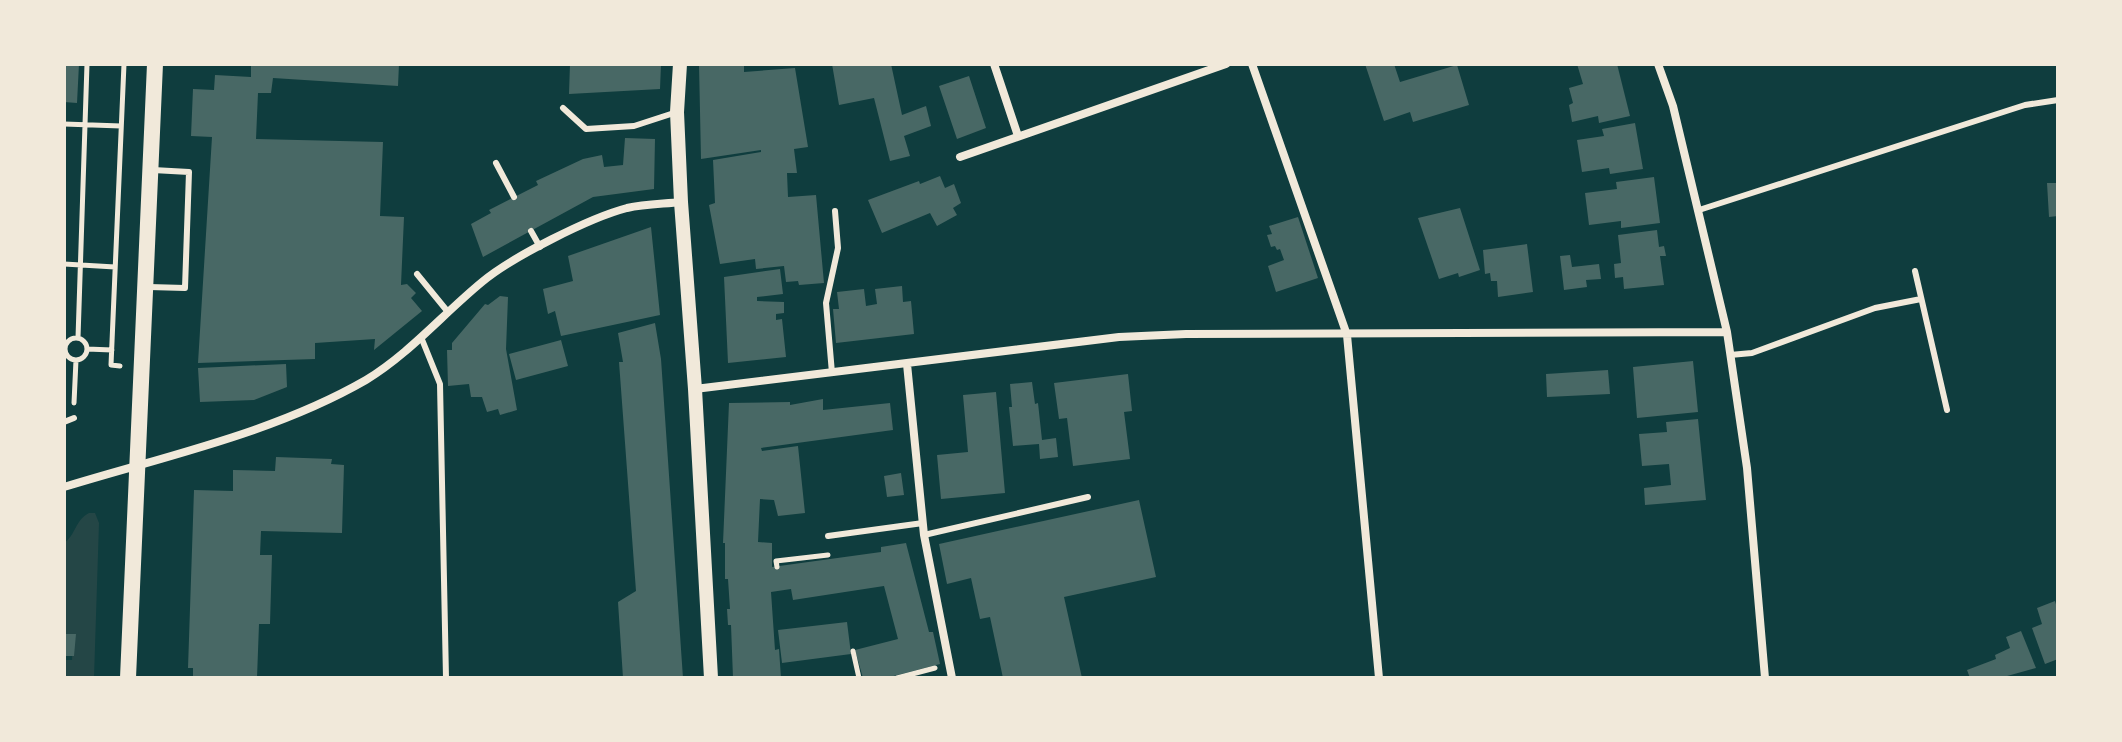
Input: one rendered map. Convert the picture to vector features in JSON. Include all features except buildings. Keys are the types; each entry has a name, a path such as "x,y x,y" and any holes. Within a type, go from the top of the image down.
{"main road":[{"path":"128,678 155,64"}],"street":[{"path":"680,64 677,112 681,202 711,678"},
{"path":"994,64 1018,136"},
{"path":"960,157 1226,64"},
{"path":"1252,64 1347,335 1379,678"},
{"path":"1658,64 1673,106 1727,332 1747,468 1765,678"},
{"path":"64,487 255,429 322,403 369,378 501,268 613,212 681,202"},
{"path":"695,389 1119,337 1186,334 1727,332"},
{"path":"907,364 924,535 952,678"}],"lane":[{"path":"1699,210 2025,105 2058,100"},
{"path":"563,108 586,129 634,126 677,112"},
{"path":"496,163 514,197"},
{"path":"145,287 185,288 189,172 150,170"},
{"path":"832,373 826,303 838,248 835,211"},
{"path":"531,231 540,247"},
{"path":"1915,271 1947,410"},
{"path":"417,274 448,312"},
{"path":"1730,355 1752,353 1875,308 1921,299"},
{"path":"421,337 440,384 446,678"},
{"path":"64,422 74,418"},
{"path":"924,535 1088,497"},
{"path":"828,536 923,523"}],"path":[{"path":"78,338 87,64"},
{"path":"124,64 111,365 141,366"},
{"path":"64,124 121,126"},
{"path":"64,264 115,267"},
{"path":"78,338 85,342 87,349 85,356 76,360 69,358 64,349 67,341 78,338"},
{"path":"87,349 112,350"},
{"path":"74,418 76,360"},
{"path":"777,567 776,561 832,555"},
{"path":"853,651 859,678"},
{"path":"897,678 943,666"}],"shaded area":[{"path":"89,513 95,513 99,523 94,678 64,678 64,660 72,660 73,636 64,635 64,543"}]}
